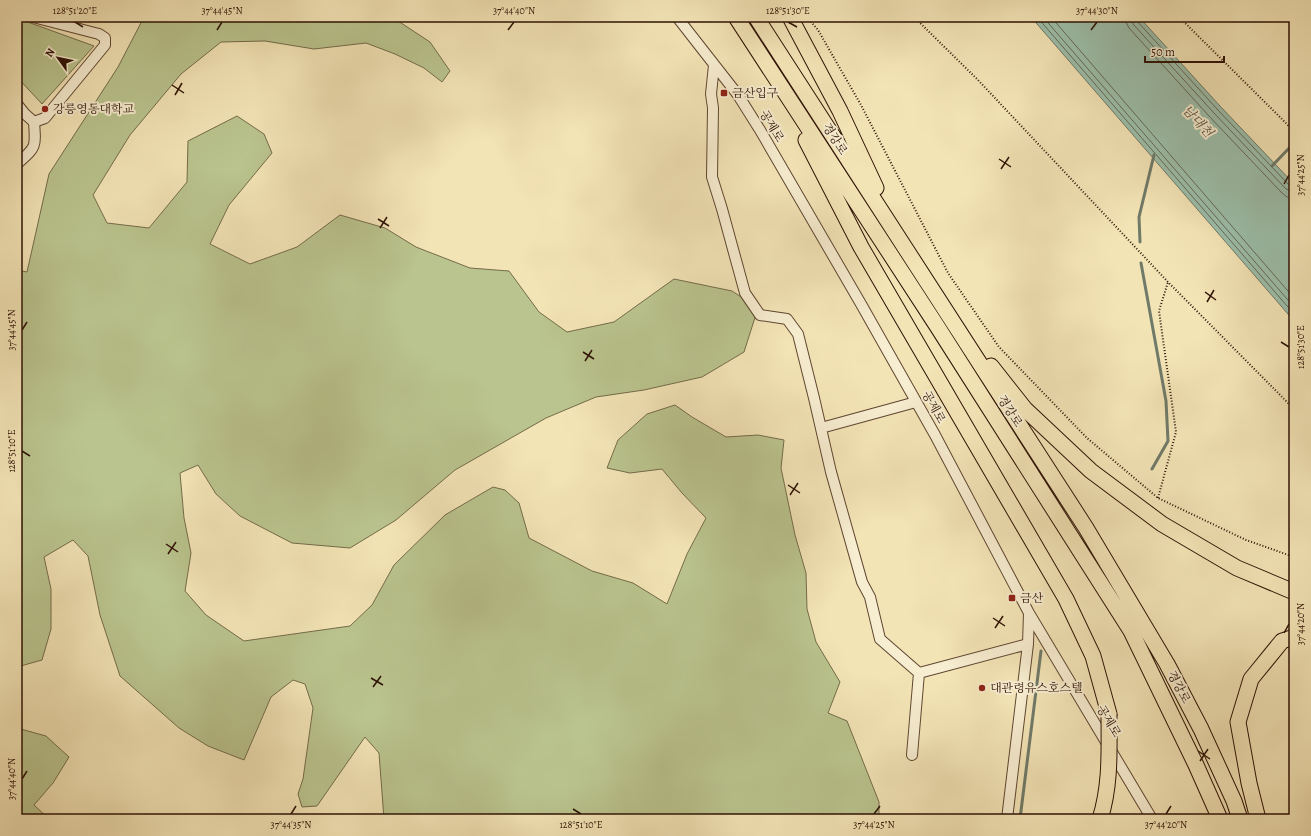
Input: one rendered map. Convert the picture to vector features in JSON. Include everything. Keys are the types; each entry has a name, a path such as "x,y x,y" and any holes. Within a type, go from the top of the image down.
{"highway":[{"name":"경강로","path":"736,17 937,326 1131,631 1196,765 1220,819"},
{"name":"경강로","path":"756,17 905,246 916,267 1086,528 1167,664 1201,729 1234,801 1240,819"},
{"path":"790,17 840,111 905,246"},
{"path":"767,65 861,247 1066,599 1093,656 1109,714 1110,770 1103,811 1100,819"},
{"path":"916,267 1025,409 1091,471 1162,524 1237,568 1294,592"},
{"path":"1258,819 1249,782 1238,722 1251,679 1282,641 1294,637"}],"street":[{"path":"33,17 99,34 105,38 105,45 45,118 34,122"},
{"name":"공제로","path":"677,17 738,95 760,130 916,402 1028,612 1152,819"},
{"path":"714,65 711,94 713,108 712,177 745,293 760,315 788,319 798,334 831,472 862,582 870,597 880,639 919,673"},
{"path":"17,104 34,122 36,139 33,149 17,164"},
{"path":"821,428 916,402"},
{"path":"1007,819 1028,644 1028,612"},
{"path":"919,673 1028,644"},
{"path":"912,755 919,673"}],"path":[{"path":"807,17 818,30 861,105 948,273 999,347 1087,438 1158,498 1246,540 1294,557"},
{"path":"914,17 978,80 1168,282 1294,409"},
{"path":"1179,17 1294,131"},
{"path":"1158,498 1176,432 1159,311 1168,282"}],"green space":[{"path":"144,17 392,17 430,42 450,71 442,82 424,68 395,54 366,43 314,49 265,41 221,42 181,74 130,135 93,195 107,223 149,228 187,182 188,141 237,116 264,134 272,153 229,205 210,244 250,264 297,247 340,215 385,228 416,247 470,268 509,271 539,312 567,332 614,322 674,279 732,291 758,308 744,352 702,377 644,390 596,397 546,418 455,470 396,520 350,548 292,543 240,516 216,494 198,465 180,473 184,518 191,553 185,591 206,615 244,641 350,626 372,605 394,565 445,515 493,487 505,490 519,503 529,538 592,571 633,583 667,604 687,554 706,518 662,469 630,473 607,468 618,440 647,414 675,405 726,437 758,435 784,440 781,468 795,535 806,573 807,609 816,642 840,682 828,713 847,721 879,802 879,819 384,819 379,753 365,737 317,806 302,807 298,794 303,779 313,708 305,684 293,680 271,697 244,760 208,746 179,728 120,676 100,615 88,556 73,540 44,557 51,589 51,629 42,660 17,667 17,270 27,272 49,174 118,67"},
{"path":"25,21 94,46 42,104 17,77 17,22"},
{"path":"17,728 46,736 69,757 53,783 34,805 49,819 17,819"}],"water":[{"name":"남대천","path":"1031,17 1139,17 1294,184 1294,321"}],"waterway":[{"path":"1272,166 1294,143"},
{"path":"1140,242 1139,217 1154,155"},
{"path":"1141,263 1166,401 1168,441 1152,469"},
{"path":"1020,819 1041,651"}],"place":[{"name":"금산입구","path":"724,93"},
{"name":"강릉영동대학교","path":"45,109"},
{"name":"금산","path":"1012,598"},
{"name":"대관령유스호스텔","path":"982,688"}]}
